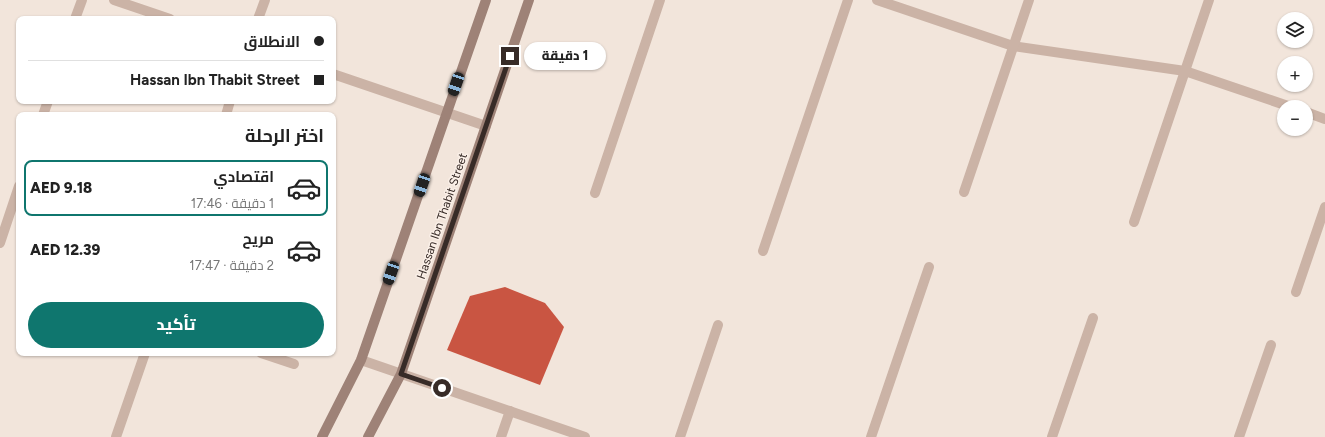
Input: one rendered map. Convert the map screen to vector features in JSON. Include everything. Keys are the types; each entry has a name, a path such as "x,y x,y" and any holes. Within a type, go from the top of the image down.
{"street":[{"path":"76,16 82,0"},
{"path":"114,0 161,16"},
{"path":"259,16 265,0"},
{"path":"322,437 361,360 486,0"},
{"name":"Hassan Ibn Thabit Street","path":"368,437 401,374 530,0"},
{"path":"595,193 660,0"},
{"path":"763,252 848,0"},
{"path":"877,0 1013,46 1185,71 1277,103"},
{"path":"964,192 1029,0"},
{"path":"1134,222 1209,0"},
{"path":"336,75 486,126"},
{"path":"1313,115 1325,119"},
{"path":"0,243 16,195"},
{"path":"1296,292 1324,212"},
{"path":"871,437 929,267"},
{"path":"1052,437 1092,318"},
{"path":"680,437 718,325"},
{"path":"1239,437 1271,345"},
{"path":"116,437 144,356"},
{"path":"270,356 294,364"},
{"path":"361,360 585,437"},
{"path":"501,437 510,411"}],"building":[{"path":"505,287 545,303 564,327 540,385 447,350 470,296"}],"route":[{"path":"442,388 401,374 510,56"}]}
